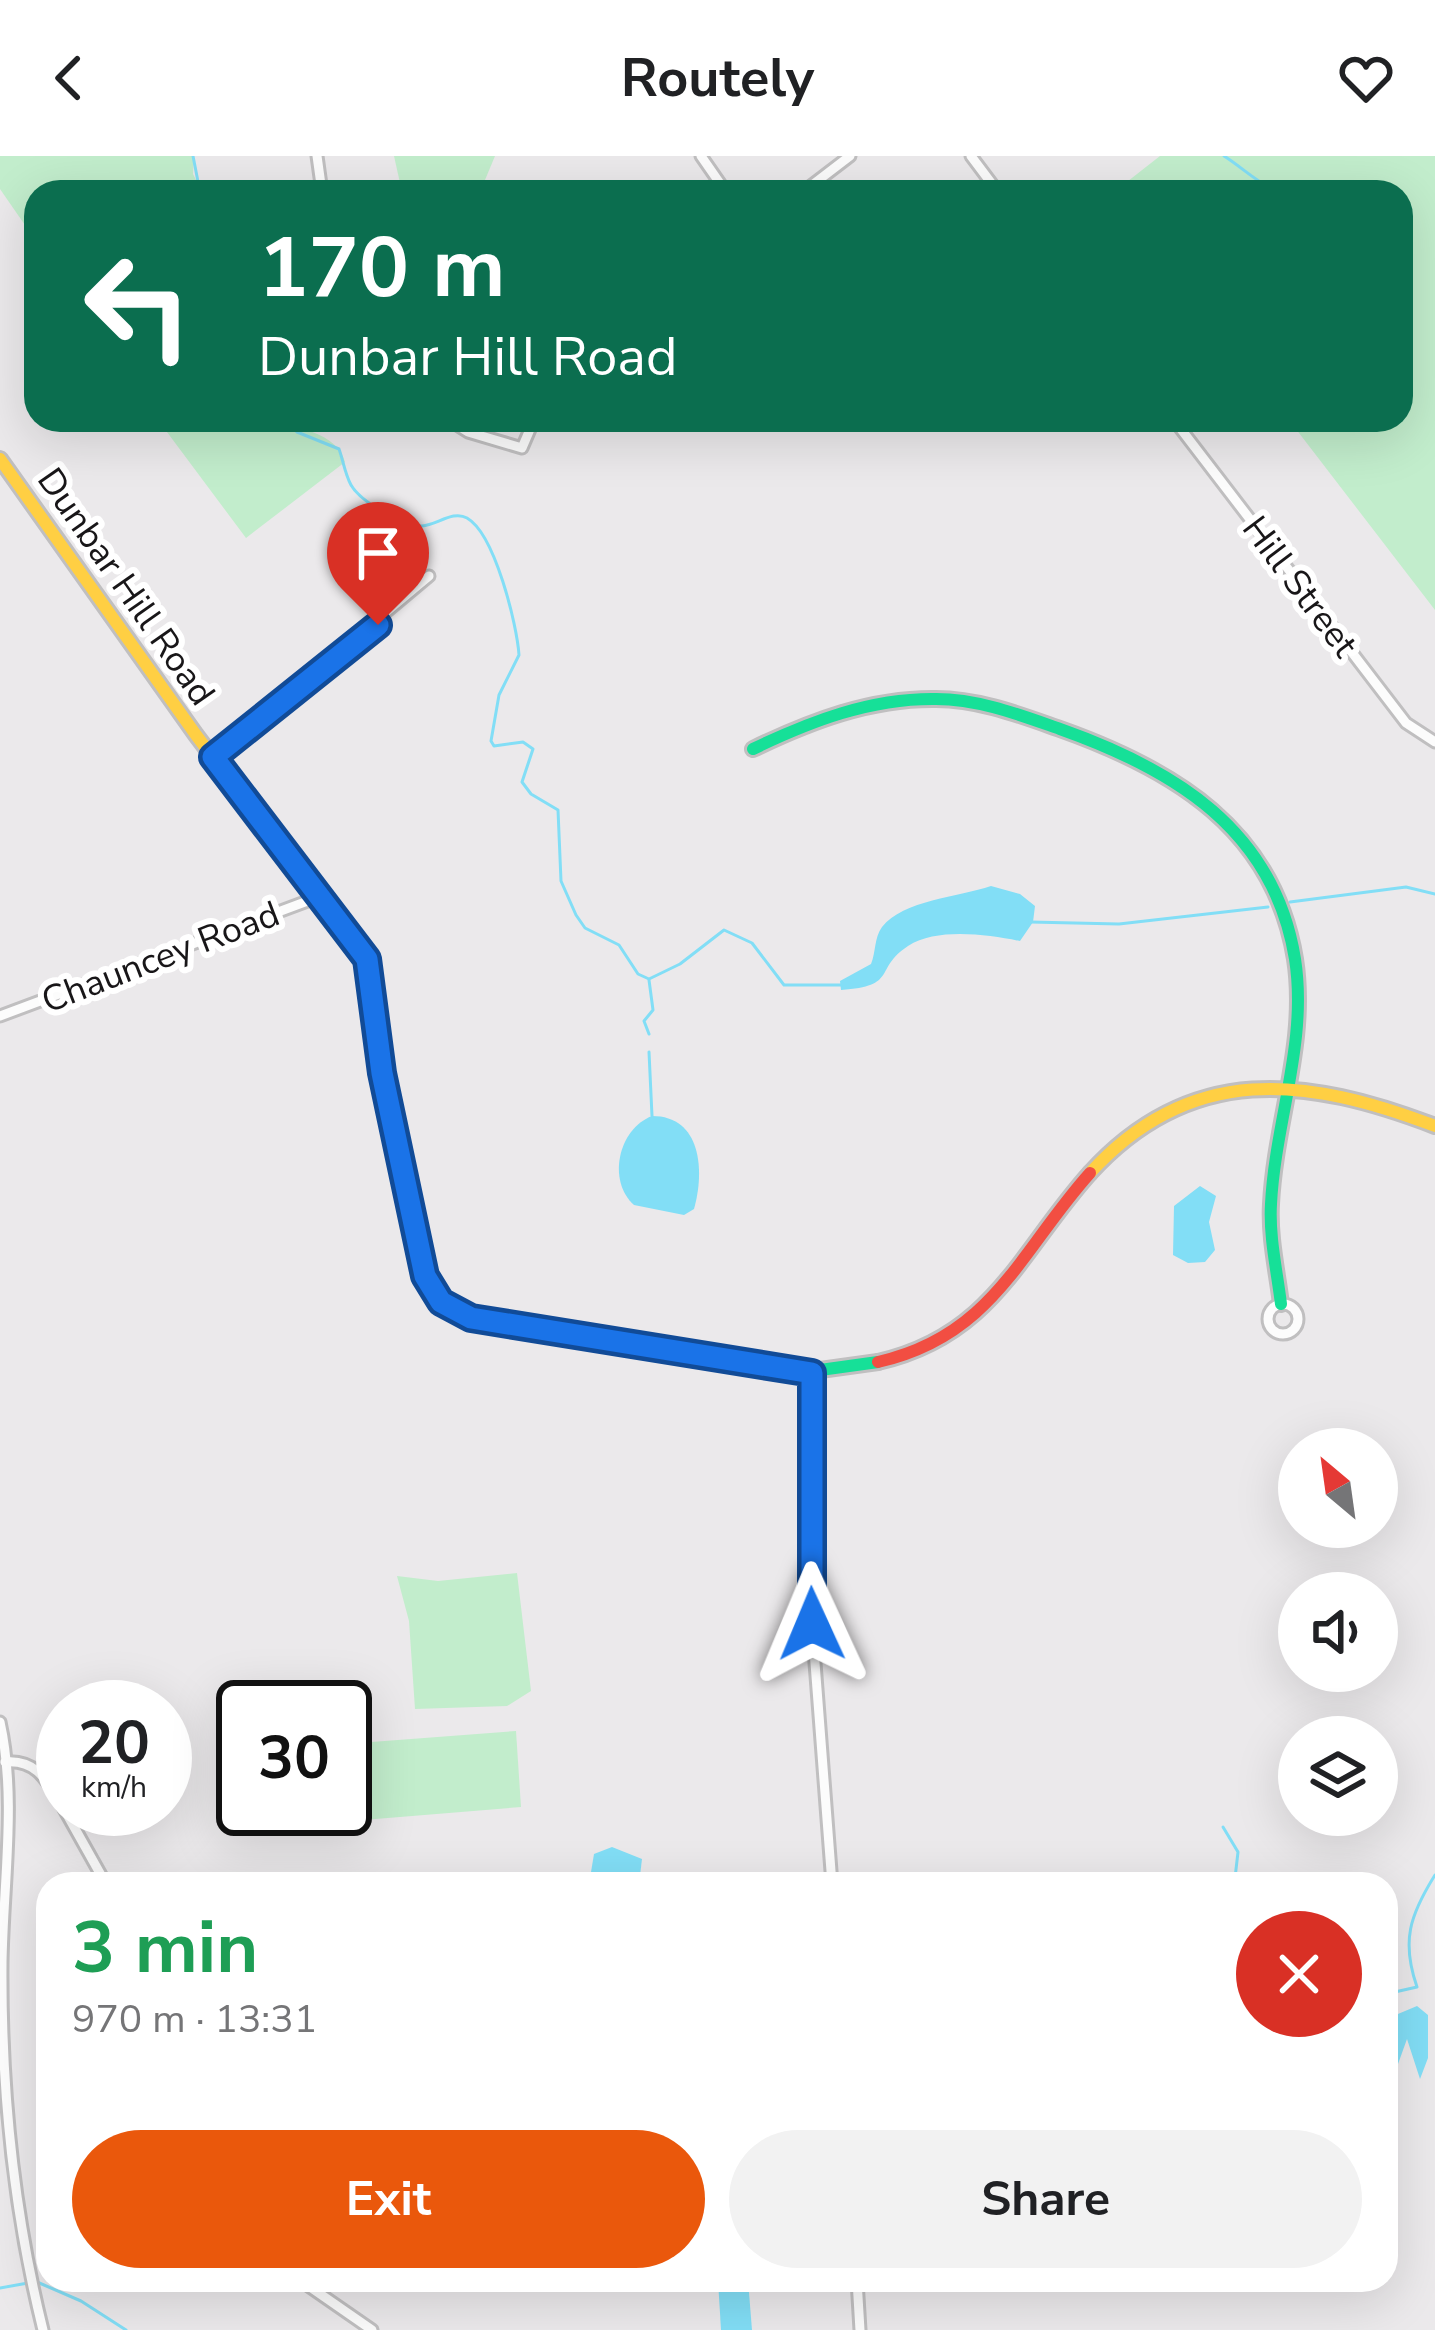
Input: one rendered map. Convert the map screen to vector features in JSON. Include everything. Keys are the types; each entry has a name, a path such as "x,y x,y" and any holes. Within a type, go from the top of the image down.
{"street":[{"path":"819,180 850,156"},
{"path":"467,432 522,448 529,432"},
{"name":"Hill Street","path":"1183,432 1406,723 1435,742"},
{"name":"Dunbar Hill Road","path":"0,459 213,757 351,933 372,973 379,1053 414,1241 425,1276 441,1302 471,1318 812,1373"},
{"path":"213,757 429,576"},
{"path":"753,749 810,720 936,699 998,708 1103,745 1179,781 1236,833 1274,897 1295,957 1298,1016 1271,1208 1280,1304"},
{"name":"Chauncey Road","path":"0,1016 321,896"},
{"path":"831,1872 812,1624 812,1373 900,1356 979,1314 1022,1272 1087,1174 1145,1124 1212,1094 1288,1085 1348,1093 1435,1126"},
{"path":"0,1722 5,1762 6,2098 14,2195 43,2330"},
{"path":"5,1762 24,1762 36,1769"},
{"path":"79,1836 99,1872"},
{"path":"317,2292 372,2330"},
{"path":"858,2292 860,2330"}],"green space":[{"path":"0,156 194,156 196,180 24,180 24,224 0,189"},
{"path":"394,156 495,156 485,180 399,180"},
{"path":"1160,156 1435,156 1435,610 1298,432 1413,432 1413,180 1129,180"},
{"path":"167,432 310,432 335,445 345,462 246,538"},
{"path":"517,1573 531,1691 507,1706 415,1709 409,1621 397,1576 438,1581"},
{"path":"516,1731 521,1807 372,1819 372,1742"}],"water":[{"path":"991,886 1020,894 1035,906 1033,922 1020,941 934,936 897,954 871,985 841,990 840,981 871,964 879,931 891,918 917,905"},
{"path":"652,1116 681,1125 696,1148 697,1194 694,1209 684,1215 634,1205 621,1183 624,1144"},
{"path":"1200,1186 1216,1196 1209,1222 1215,1250 1205,1262 1188,1263 1173,1255 1174,1206"},
{"path":"612,1847 642,1859 640,1872 591,1872 594,1854"},
{"path":"1417,2006 1428,2015 1428,2058 1420,2079 1407,2039 1398,2064 1398,2014"},
{"path":"719,2292 749,2292 752,2330 721,2330"}],"waterway":[{"path":"193,156 198,180"},
{"path":"1224,156 1258,180"},
{"path":"297,432 339,449 351,485 383,512 422,526 462,516 487,542 509,603 519,655 499,695 491,741 494,746 523,742 533,749 522,782 531,794 558,810 561,881 585,928 619,945 638,974 649,979 680,964 724,930 752,943 784,985 841,985"},
{"path":"1290,902 1406,887 1435,894"},
{"path":"1030,922 1119,924 1268,907"},
{"path":"649,980 653,1010 644,1021 649,1034"},
{"path":"649,1052 652,1116"},
{"path":"1223,1827 1238,1852 1236,1872"},
{"path":"1398,1991 1417,1987 1410,1956 1411,1929 1435,1875"},
{"path":"0,2288 28,2283"},
{"path":"60,2292 126,2330"}],"traffic: fast":[{"path":"753,749 865,707 912,700 968,702 1060,729 1141,764 1212,810 1241,840 1284,913 1298,990 1294,1051 1271,1204 1281,1304"},
{"path":"375,1010 414,1241 432,1291 458,1313 770,1369 813,1371 878,1362"}],"traffic: slow":[{"path":"0,459 196,735 366,959 375,1010"},
{"path":"1090,1173 1129,1137 1169,1112 1210,1096 1252,1090 1341,1097 1435,1126"}],"traffic: jam":[{"path":"878,1362 917,1350 977,1311 1090,1173"}],"route":[{"path":"378,625 213,757 367,959 376,998 382,1073 425,1276 441,1302 471,1318 729,1364 812,1373 812,1624"}]}
